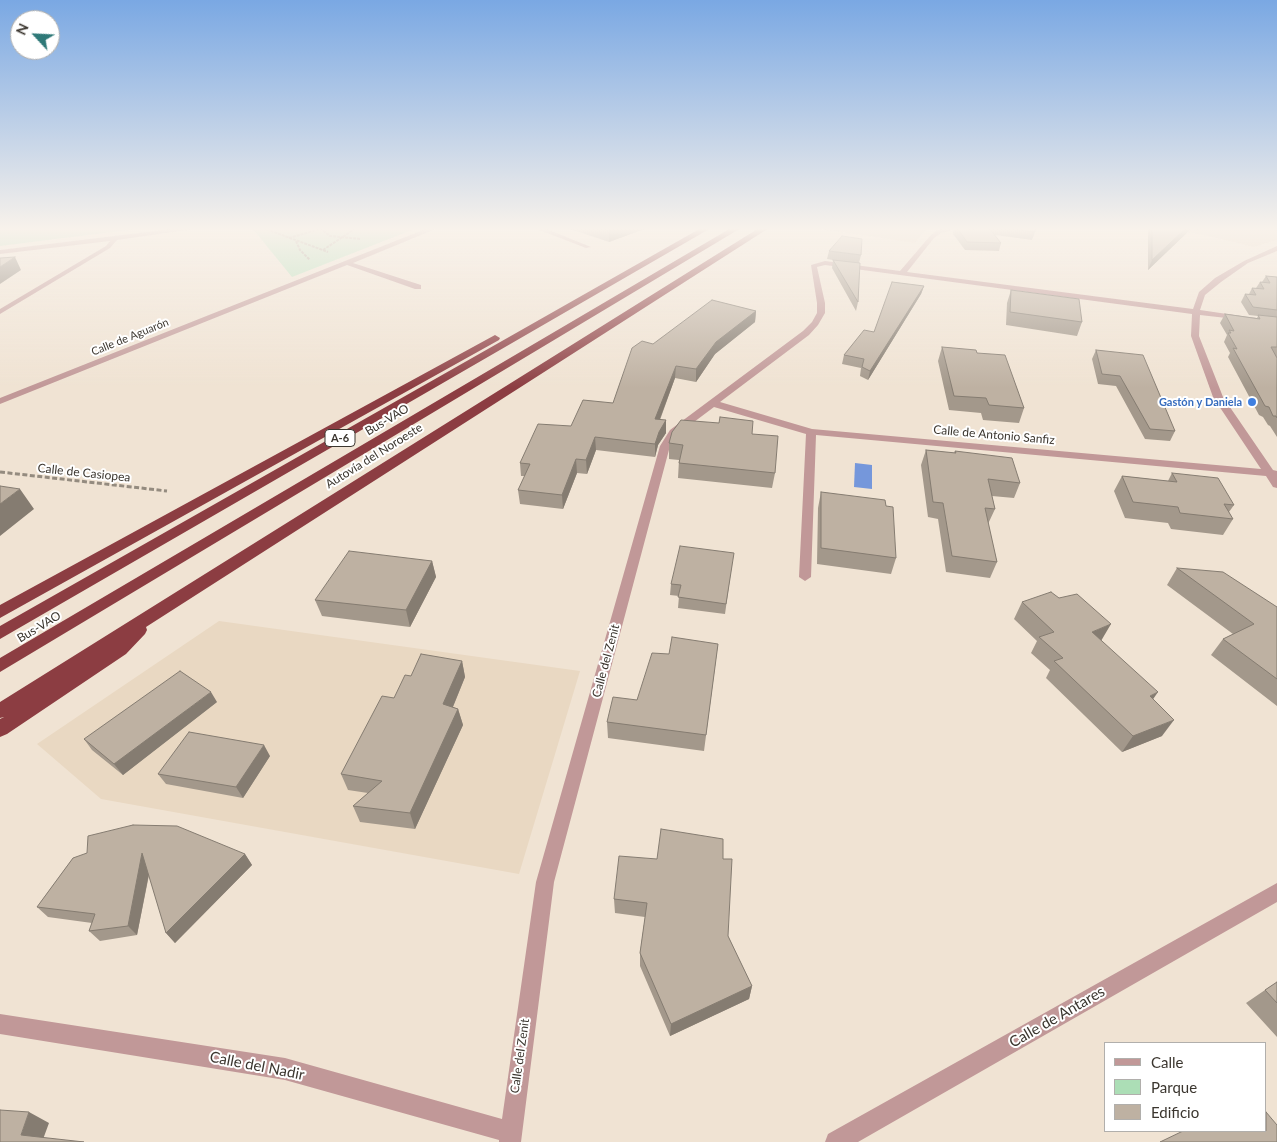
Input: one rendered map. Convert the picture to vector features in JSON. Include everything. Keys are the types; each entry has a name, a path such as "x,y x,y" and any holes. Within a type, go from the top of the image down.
{"highway":[{"path":"0,612 597,281"},
{"name":"A-6","path":"0,633 614,281"},
{"name":"Bus-VAO","path":"0,666 647,281"},
{"name":"Autovía del Noroeste","path":"0,711 682,281"},
{"path":"0,729 120,650 156,613"}],"street":[{"path":"0,312 51,281"},
{"name":"Calle de Aguarón","path":"0,401 302,281"},
{"path":"403,281 418,287"},
{"name":"Calle del Zenit","path":"510,1137 545,882 666,446 674,432 806,333 821,313 821,303 815,281"},
{"path":"965,281 1250,319"},
{"path":"1217,281 1202,294 1196,312 1195,336 1218,397 1273,473 1277,486"},
{"name":"Calle de Antonio Sanfiz","path":"712,403 811,432 1273,473"},
{"path":"805,577 811,432"},
{"name":"Calle de Antares","path":"836,1142 1277,892"},
{"name":"Calle del Nadir","path":"0,1024 285,1069 510,1137"}],"path":[{"name":"Calle de Casiopea","path":"0,472 167,490"}],"shaded area":[{"path":"219,621 580,671 519,874 101,799 37,744"}],"water":[{"path":"855,463 872,465 872,489 854,487"}],"building":[{"path":"846,281 859,281 858,302"},
{"path":"1269,281 1277,281 1277,310 1253,307 1245,294 1256,295 1252,288 1264,289 1260,282 1270,283"},
{"path":"892,282 924,286 870,371 862,367 864,359 844,355 864,330 874,332"},
{"path":"1011,290 1079,299 1082,322 1010,312"},
{"path":"712,300 756,311 716,342 696,369 676,366 655,419 666,420 655,444 595,437 586,460 576,459 562,495 518,490 530,464 520,463 538,424 571,426 583,400 613,403 632,348 642,341 653,344"},
{"path":"1225,314 1260,319 1258,315 1277,317 1277,347 1271,347 1277,358 1277,418 1273,416 1269,407 1265,406 1233,348 1237,349 1228,333 1231,333 1229,330 1234,331"},
{"path":"942,347 976,350 977,353 1005,355 1024,408 989,405 986,398 954,396"},
{"path":"1096,350 1143,355 1175,431 1150,429 1120,376 1102,374"},
{"path":"720,417 753,421 752,434 778,436 775,473 679,463 683,445 669,443 672,432 681,420 719,423"},
{"path":"926,450 956,453 955,451 1012,458 1020,483 988,479 995,509 985,508 997,562 952,556 943,503 933,502"},
{"path":"1172,473 1218,478 1234,505 1224,504 1233,519 1180,513 1178,507 1133,502 1122,476 1177,482"},
{"path":"0,486 20,489 0,504"},
{"path":"821,492 885,500 886,506 893,507 896,558 821,548"},
{"path":"680,546 734,553 726,604 678,597 681,585 671,584"},
{"path":"349,551 432,561 406,610 315,600"},
{"path":"1177,568 1223,572 1277,607 1277,679 1223,639 1254,624"},
{"path":"1051,592 1059,598 1077,594 1111,624 1092,632 1158,692 1150,696 1174,720 1133,736 1054,661 1063,658 1039,637 1054,632 1022,602"},
{"path":"672,637 718,644 706,735 607,722 613,697 637,700 652,653 669,654"},
{"path":"421,654 462,661 443,704 458,709 410,813 353,806 382,781 341,774 382,696 394,698 405,675 411,676"},
{"path":"180,671 211,692 114,764 84,739"},
{"path":"189,732 264,745 236,787 158,774"},
{"path":"133,825 177,826 245,854 166,933 142,853 128,926 89,931 95,914 37,907 73,858 87,853 88,836"},
{"path":"661,829 723,839 723,859 732,859 728,936 752,986 671,1024 640,953 647,903 614,899 619,856 657,859"},
{"path":"1277,982 1277,1003 1265,990"},
{"path":"0,1110 29,1112 21,1135 84,1142 0,1142"},
{"path":"1267,1113 1277,1125 1277,1142 1160,1142 1181,1132 1267,1132"}],"place":[{"name":"Gastón y Daniela","path":"1252,402"}]}
